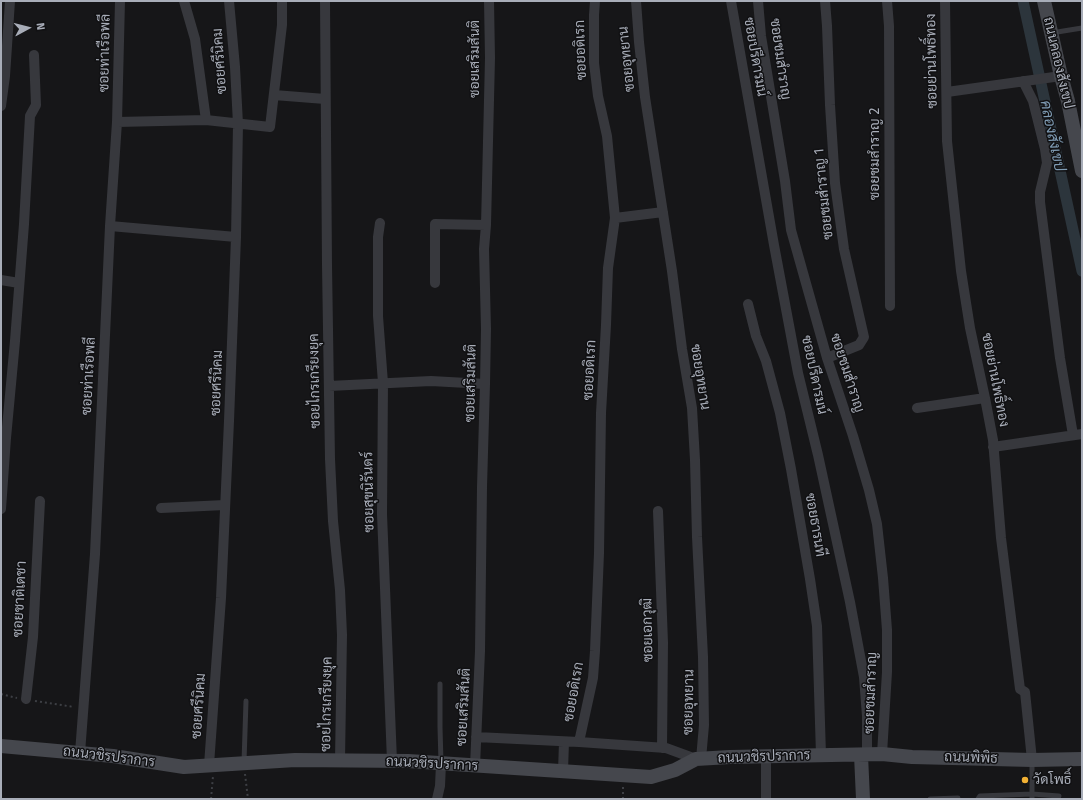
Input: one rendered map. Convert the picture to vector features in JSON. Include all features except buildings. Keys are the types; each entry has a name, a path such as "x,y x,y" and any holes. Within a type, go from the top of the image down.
{"street":[{"path":"1,106 5,76 10,1"},
{"name":"ซอยท่าเรือพลี","path":"80,753 95,554 110,226 117,122 120,1"},
{"path":"184,1 195,39 206,120"},
{"name":"ซอยศรีนิคม","path":"211,765 225,505 236,237 238,124 229,1"},
{"path":"117,122 206,120 270,127 282,25 282,1"},
{"name":"ซอยไกรเกรียงยุค","path":"324,1 329,386 333,520 340,590 341,628 340,760"},
{"name":"ซอยเสริมสันติ","path":"475,766 480,651 486,330 484,249 486,225 490,58 489,1"},
{"name":"ซอยอดิเรก","path":"579,742 593,678 595,652 599,553 601,413 608,268 615,218 607,136 598,96 594,63 595,1"},
{"name":"ซอยอุทยาน","path":"636,1 644,89 692,408 696,460 697,537 704,698 704,725 698,759"},
{"name":"ซอยปรีดารมน์","path":"731,1 772,238 798,373 818,455 850,602 864,677 866,716 864,755"},
{"name":"ซอยชมสำราญ","path":"758,1 791,230 827,358 869,490 877,524 887,630 887,672 882,754"},
{"name":"ซอยชมสำราญ 1","path":"825,1 835,183 844,249 864,337 859,345 827,358"},
{"name":"ซอยชมสำราญ 2","path":"887,1 889,26 890,306"},
{"name":"ซอยย่านโพธิ์ทอง","path":"945,1 947,141 961,272 970,328 985,398 993,447 1001,538 1020,689 1025,692 1032,760"},
{"name":"ถนนคลองสังเขป","path":"1044,1 1060,76 1068,101 1082,171"},
{"path":"1,509 24,224 30,116 36,104 34,55"},
{"path":"947,92 1060,76"},
{"path":"993,447 1077,434 1060,358 1040,202 1040,192 1047,163 1045,149 1026,80"},
{"path":"274,95 325,99"},
{"path":"615,218 663,212"},
{"name":"ซอยสุขนิรันดร์","path":"380,223 378,237 378,316 383,383 382,514 392,761"},
{"path":"434,283 435,224 486,225"},
{"path":"110,226 236,237"},
{"path":"1,280 19,283"},
{"name":"ซอยธารนที","path":"748,304 756,336 766,361 780,413 810,579 817,626 821,755"},
{"path":"329,386 431,381 485,384"},
{"path":"917,408 985,398"},
{"name":"ซอยชาติเดชา","path":"26,700 33,637 40,501"},
{"path":"161,508 225,505"},
{"name":"ซอยเอกวุฒิ","path":"658,511 663,643 662,748"},
{"path":"476,737 666,748 698,759"},
{"path":"563,771 564,742"},
{"name":"ถนนวชิรปราการ","path":"1,746 113,756 184,767 294,760 392,761 651,777 675,770 698,759 766,756 864,755"},
{"name":"ถนนพิพิธ","path":"864,755 882,754 912,757 1032,760 1082,759"},
{"path":"863,799 864,755"},
{"path":"766,756 766,799"},
{"path":"437,799 440,786 441,764"}],"lane":[{"path":"1051,33 1082,28"},
{"path":"440,684 441,764"},
{"path":"244,763 246,701"},
{"path":"1032,760 1032,796"},
{"path":"978,799 980,796 1059,796"},
{"path":"930,799 958,798"}],"path":[{"path":"1,694 26,700 83,708"},
{"path":"244,763 248,799"},
{"path":"211,765 211,799"}],"waterway":[{"name":"คลองสังเขป","path":"1023,1 1082,271"}],"place":[{"name":"วัดโพธิ์","path":"1025,780"}]}
